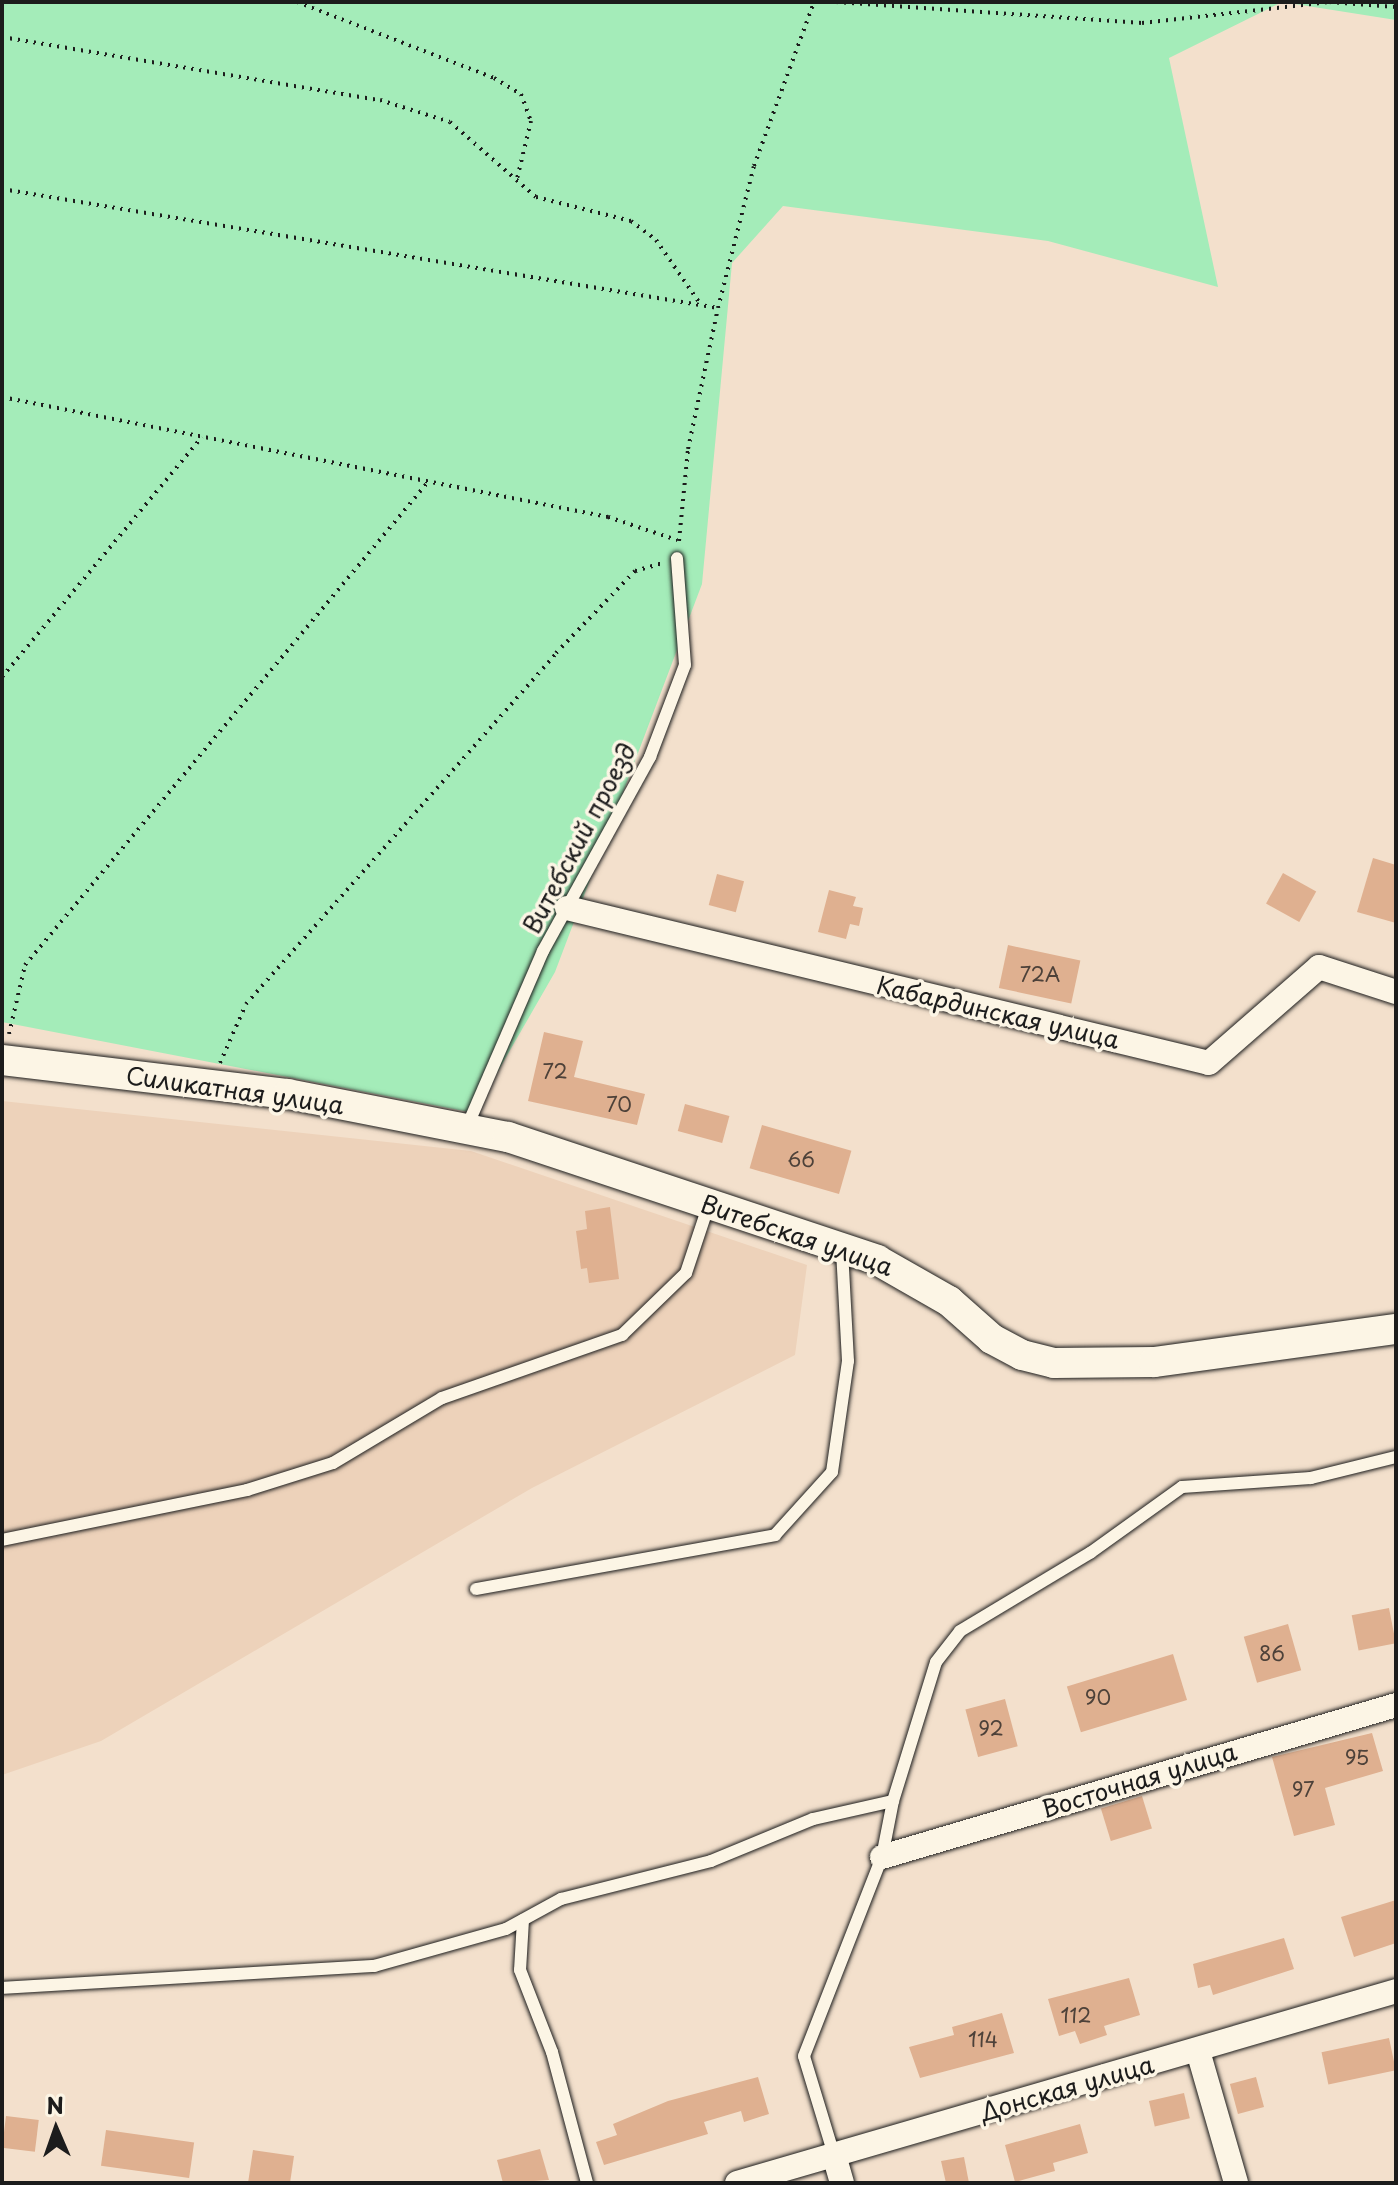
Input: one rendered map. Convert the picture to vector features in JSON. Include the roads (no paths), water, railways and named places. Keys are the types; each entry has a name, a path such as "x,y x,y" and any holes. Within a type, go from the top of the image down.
{"street":[{"name":"Кабардинская улица","path":"567,908 1209,1063 1319,967 1396,992"},
{"name":"Силикатная улица","path":"2,1060 215,1085 466,1129"},
{"name":"Витебская улица","path":"466,1129 508,1137 841,1248 917,1279 992,1339 1022,1355 1054,1363 1154,1362 1396,1329"},
{"name":"Восточная улица","path":"882,1857 1396,1705"},
{"name":"Донская улица","path":"737,2183 1396,1991"},
{"path":"1198,2051 1236,2183"},
{"path":"834,2155 842,2183"}],"lane":[{"name":"Витебский проезд","path":"466,1129 567,908 650,757 685,665 677,558"},
{"path":"2,1540 247,1490 333,1463 442,1398 622,1335 686,1273 709,1204"},
{"path":"476,1589 775,1535 832,1472 848,1361 841,1248"},
{"path":"834,2155 804,2056 882,1857 893,1801 936,1662 960,1631 1090,1553 1182,1487 1311,1478 1396,1457"},
{"path":"2,1988 374,1966 523,1920 561,1899 711,1861 813,1819 893,1801"},
{"path":"523,1920 520,1970 552,2052 587,2183"}]}
